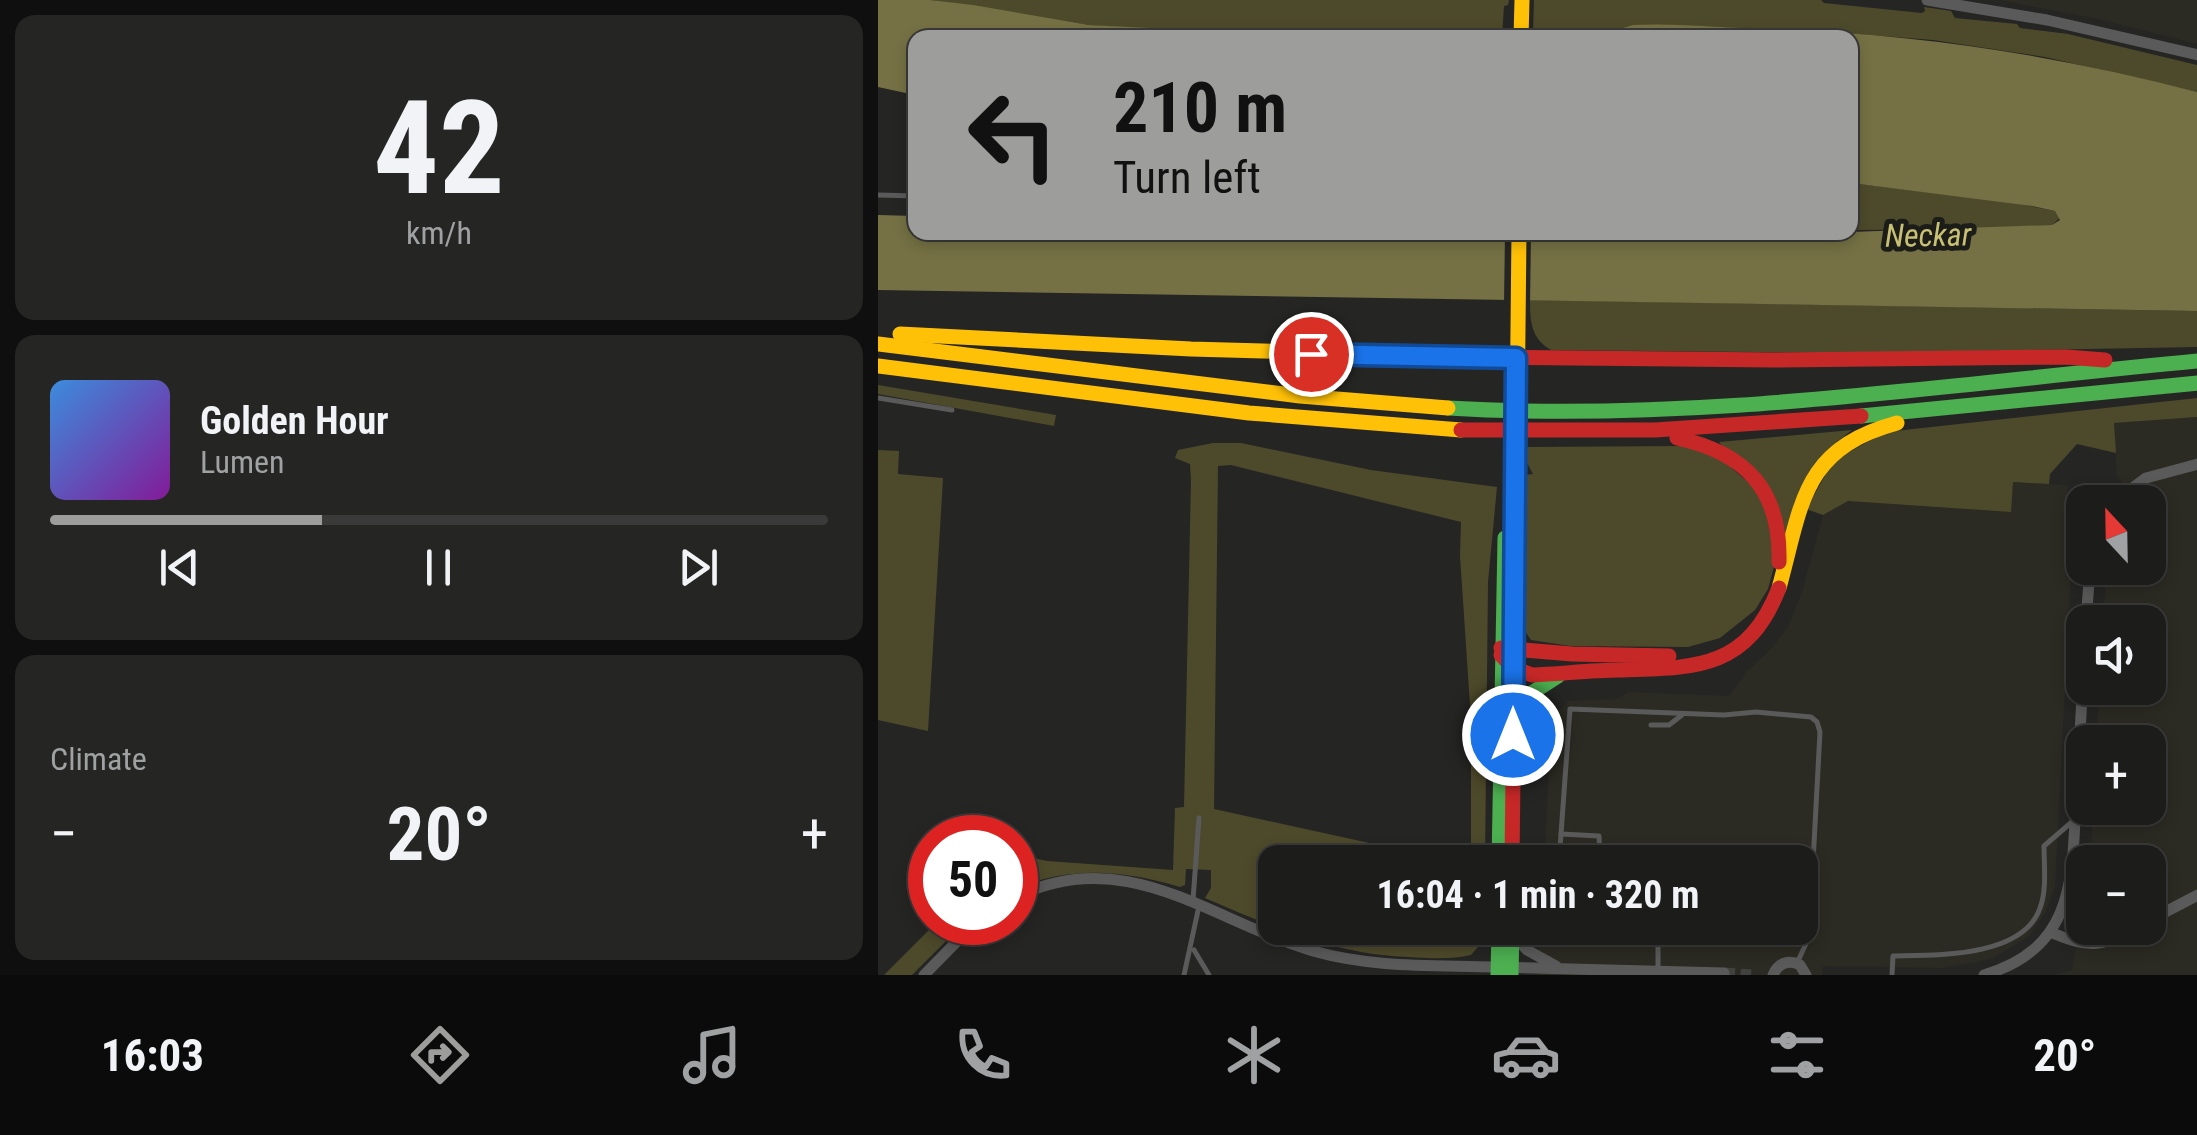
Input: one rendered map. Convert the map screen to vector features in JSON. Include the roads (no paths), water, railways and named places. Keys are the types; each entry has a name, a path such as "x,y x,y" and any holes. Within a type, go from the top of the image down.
{"main road":[{"path":"1521,30 1522,0"},
{"path":"1499,845 1519,240"},
{"path":"878,332 1162,349 1516,363 2080,358 2146,365"},
{"path":"878,344 1236,391 1366,403 1554,411 1766,403 2198,361"},
{"path":"878,366 1217,411 1472,431 1636,432 1765,426 2198,383"},
{"path":"1513,668 1532,674 1685,668 1714,660 1742,645 1759,629 1778,595 1804,500 1825,460 1866,432 1945,408"},
{"path":"1505,650 1688,655 1725,641 1764,606 1778,568 1781,538 1776,512 1764,487 1724,451 1690,440 1636,432"},
{"path":"1505,650 1513,668 1512,845"},
{"path":"1513,735 1530,694 1566,672"},
{"path":"1504,971 1506,945"}],"street":[{"path":"1927,0 2084,27 2198,56"},
{"path":"2137,485 2146,478 2198,464"},
{"path":"1984,975 2026,956 2050,932 2062,912 2070,886 2075,825"},
{"path":"1038,889 1096,878 1144,884 1330,956 1398,966 1724,973"},
{"path":"2166,912 2198,895"},
{"path":"2050,932 2066,938"},
{"path":"924,975 953,945"},
{"path":"1523,945 1560,972"},
{"path":"1774,975 1782,964 1797,963 1806,975"}],"lane":[{"path":"878,194 908,196"},
{"path":"878,398 952,410"},
{"path":"1560,845 1568,712 1572,708 1811,717 1818,724 1809,937 1797,963"},
{"path":"1650,725 1668,726 1684,713"},
{"path":"1184,975 1192,947 1199,818"},
{"path":"1892,975 1892,956 1980,950 2013,939 2026,930 2040,908 2044,846 2068,825"},
{"path":"1561,834 1600,837 1600,845"},
{"path":"1658,945 1658,971"},
{"path":"1192,947 1209,975"}],"water":[{"path":"878,0 930,0 1089,25 1191,30 908,30 908,93 878,87"},
{"path":"1633,25 1677,25 1806,30 1617,30"},
{"name":"Neckar","path":"1858,34 2031,56 2197,92 2197,311 878,290 878,215 908,216 908,240 1858,240 1858,232 2052,225 2060,220 2055,211 1858,184"}],"tunnel":[{"path":"1724,973 1751,975"}]}
